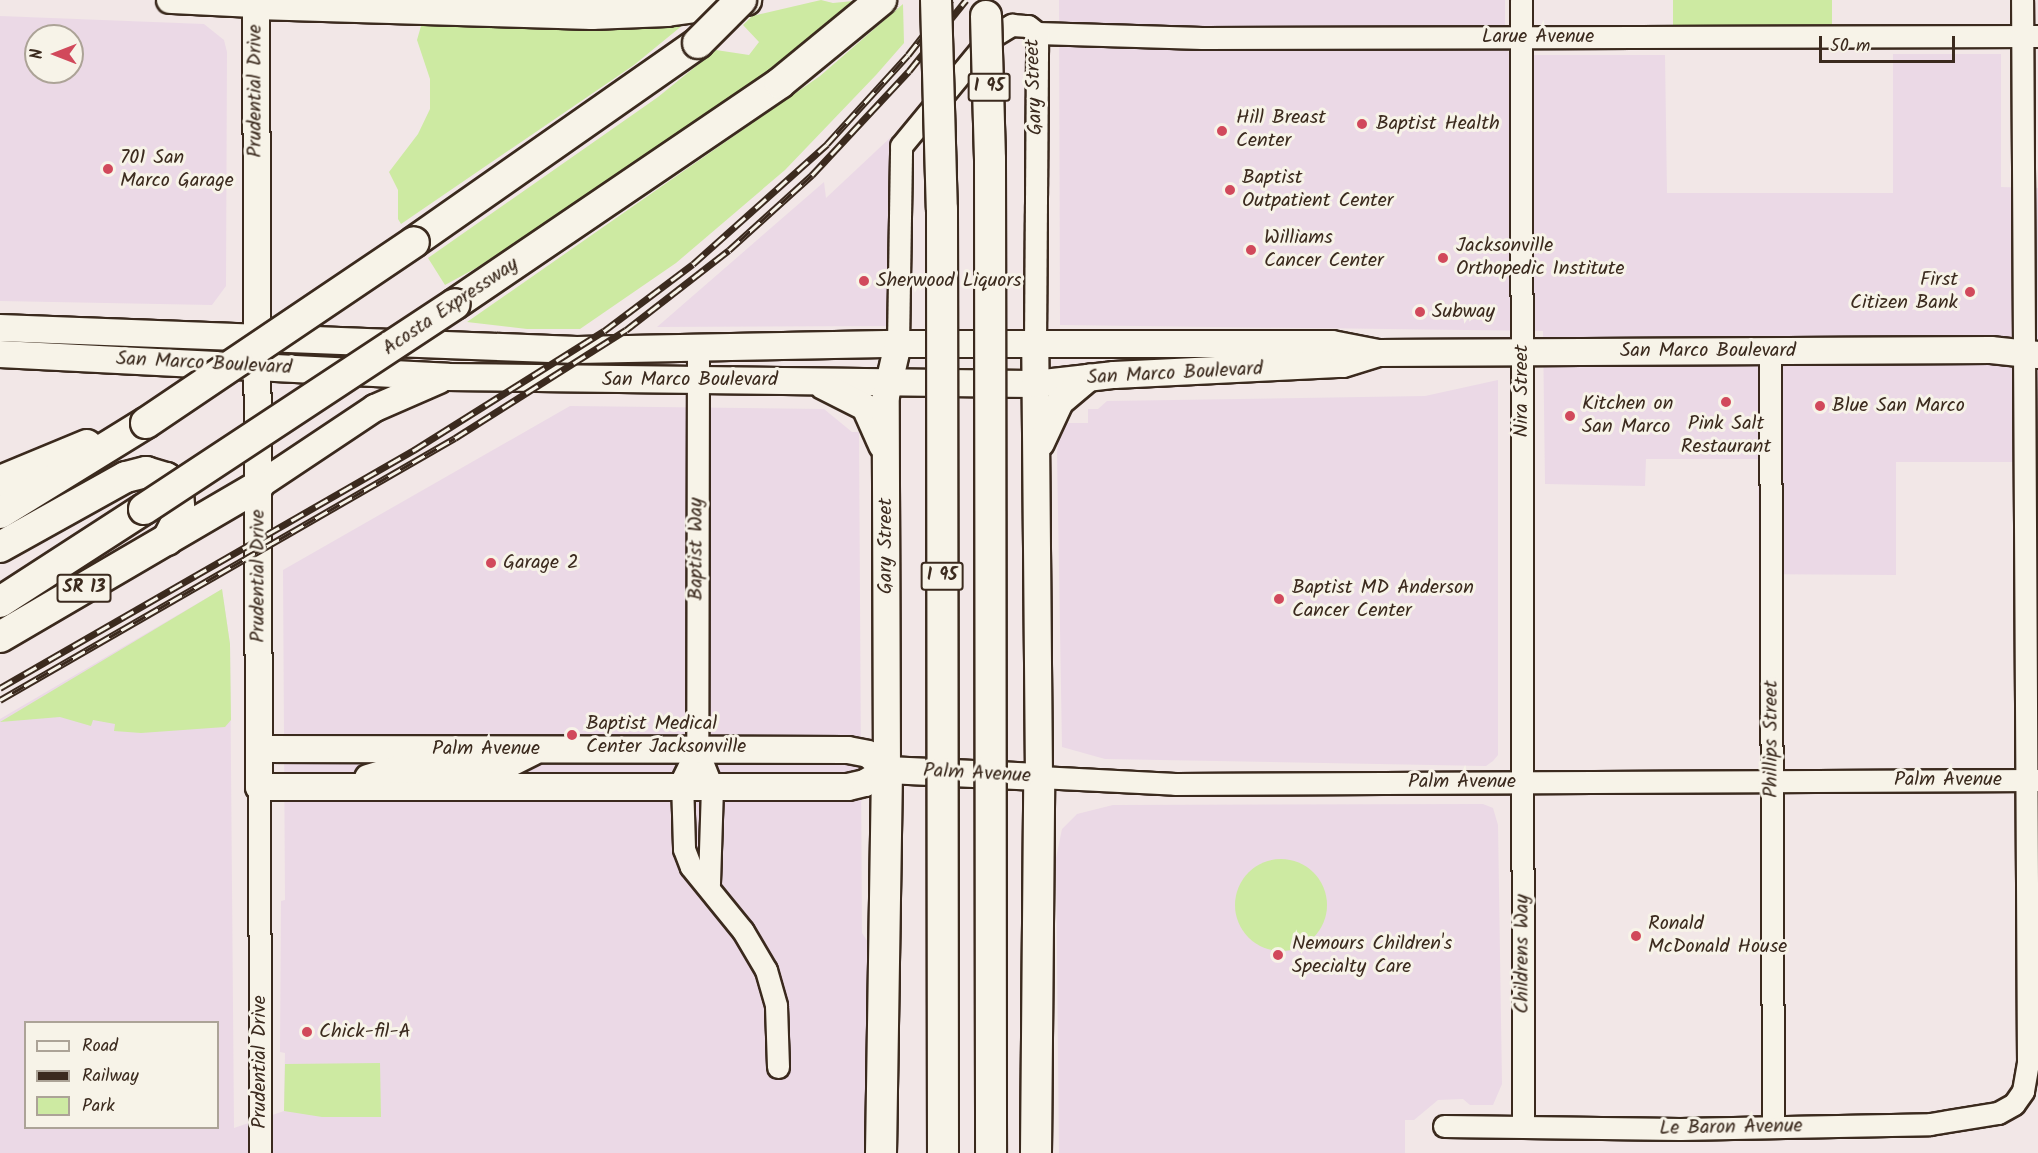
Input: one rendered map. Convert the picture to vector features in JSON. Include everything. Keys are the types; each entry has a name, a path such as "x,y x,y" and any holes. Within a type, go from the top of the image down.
{"highway":[{"path":"0,513 146,423 414,242 698,43 741,0"},
{"path":"256,2 592,14 667,11 746,0"},
{"name":"Acosta Expressway","path":"0,583 144,509 455,304 780,83 881,0"},
{"name":"I 95","path":"936,0 942,209 943,1153"},
{"name":"I 95","path":"986,5 990,159 991,1153"},
{"path":"0,481 146,423"},
{"path":"0,547 126,477 146,472 166,478 178,493 180,515 167,540"},
{"name":"SR 13","path":"0,637 258,486"},
{"path":"0,602 144,509"},
{"path":"881,1153 887,770"},
{"path":"1036,1153 1039,777"}],"main road":[{"path":"172,0 256,2"},
{"name":"Prudential Drive","path":"256,2 259,787"},
{"name":"San Marco Boulevard","path":"0,328 488,349 698,349 1035,343 1332,344 1377,353 1770,351 2031,354"},
{"name":"Gary Street","path":"1035,343 1039,777"},
{"name":"Gary Street","path":"887,770 888,383 897,344"},
{"name":"San Marco Boulevard","path":"0,354 447,377 1035,384 1091,378 1343,364 1377,353"},
{"path":"258,486 375,408 447,377"},
{"path":"1036,464 1056,408 1069,392 1091,378"},
{"path":"808,381 865,407 877,429 886,469"},
{"name":"Palm Avenue","path":"259,749 855,750 874,758 887,770"},
{"path":"356,787 373,776 395,770 503,767 519,762 536,749"},
{"name":"Palm Avenue","path":"259,787 848,787 865,783 887,770 1039,777"}],"street":[{"name":"Nira Street","path":"1521,0 1523,781"},
{"path":"2022,0 2030,36 2032,780"},
{"name":"Gary Street","path":"897,344 901,146 990,38 1006,27 1018,25 1037,33 1035,343"},
{"name":"Larue Avenue","path":"1037,33 1202,38 2030,36"},
{"name":"Baptist Way","path":"698,349 697,749 712,787 709,885"},
{"name":"Phillips Street","path":"1770,351 1773,1128"},
{"name":"Baptist Way","path":"697,749 687,765 681,787 684,849 691,867 709,885 743,931 771,981 777,1016 777,1067"},
{"name":"Palm Avenue","path":"1039,777 1175,784 2032,780"},
{"name":"Le Baron Avenue","path":"1444,1126 1773,1128 1945,1123 1990,1116 2014,1104 2026,1084 2028,1069 2032,780"},
{"name":"Childrens Way","path":"1523,781 1523,1126"},
{"name":"Prudential Drive","path":"259,787 260,1153"}],"shaded area":[{"path":"1059,0 1505,0 1505,48 1511,55 1665,55 1667,193 1893,193 1893,54 2001,54 2001,187 2038,188 2038,544 2022,544 2021,462 1896,462 1896,575 1759,574 1758,459 1646,459 1645,486 1545,484 1543,331 1060,325"},
{"name":"701 San Marco Garage","path":"0,16 204,24 224,40 227,52 226,286 212,305 0,301"},
{"path":"891,137 891,326 657,327 824,182 826,198"},
{"name":"Baptist MD Anderson Cancer Center","path":"1498,380 1498,755 1493,761 1486,766 1105,759 1062,747 1057,452 1061,423 1088,423 1088,409 1098,409 1107,401 1425,396"},
{"name":"Baptist Medical Center Jacksonville","path":"570,406 824,409 852,432 859,432 862,933 870,945 869,1153 0,1153 0,719 222,589 230,644 234,1128 284,1111 285,1053 280,1052 281,901 285,900 283,570"},
{"name":"Nemours Children's Specialty Care","path":"1483,804 1493,808 1498,825 1502,1084 1493,1105 1470,1105 1463,1099 1438,1100 1414,1120 1405,1120 1405,1153 1059,1153 1056,858 1062,829 1077,814 1113,805"}],"green space":[{"path":"821,0 833,3 863,0 802,51 478,267 445,285 428,258 658,97 716,50 749,55 759,42 743,25 752,16"},
{"path":"1673,0 1832,0 1832,29 1673,30"},
{"path":"903,4 904,43 876,75 785,170 676,263 580,329 527,329 467,322 820,76"},
{"path":"689,20 634,65 401,224 398,219 398,190 389,172 418,134 430,109 430,79 417,40 421,26"},
{"path":"222,589 230,644 231,720 225,727 141,733 114,731 115,724 93,720 91,726 60,717 0,722"},
{"path":"1272,859 1290,859 1307,866 1320,879 1327,896 1327,914 1320,931 1307,944 1290,951 1272,951 1255,944 1242,931 1235,914 1235,896 1242,879 1255,866"},
{"path":"380,1063 381,1117 322,1117 284,1111 285,1064"}],"railway":[{"path":"0,688 414,450 604,331 693,264 827,144 908,55 951,0"},
{"path":"0,700 455,438 626,330 729,250 812,175 909,71 966,0"}],"place":[{"name":"Baptist Health","path":"1362,124"},
{"name":"Hill Breast Center","path":"1222,131"},
{"name":"701 San Marco Garage","path":"108,169"},
{"name":"Baptist Outpatient Center","path":"1230,190"},
{"name":"Williams Cancer Center","path":"1251,250"},
{"name":"Jacksonville Orthopedic Institute","path":"1443,258"},
{"name":"Sherwood Liquors","path":"864,281"},
{"name":"First Citizen Bank","path":"1970,292"},
{"name":"Subway","path":"1420,312"},
{"name":"Pink Salt Restaurant","path":"1726,402"},
{"name":"Blue San Marco","path":"1820,406"},
{"name":"Kitchen on San Marco","path":"1570,416"},
{"name":"Garage 2","path":"491,563"},
{"name":"Baptist MD Anderson Cancer Center","path":"1279,599"},
{"name":"Baptist Medical Center Jacksonville","path":"572,735"},
{"name":"Ronald McDonald House","path":"1636,936"},
{"name":"Nemours Children's Specialty Care","path":"1278,955"},
{"name":"Chick-fil-A","path":"307,1032"}]}
